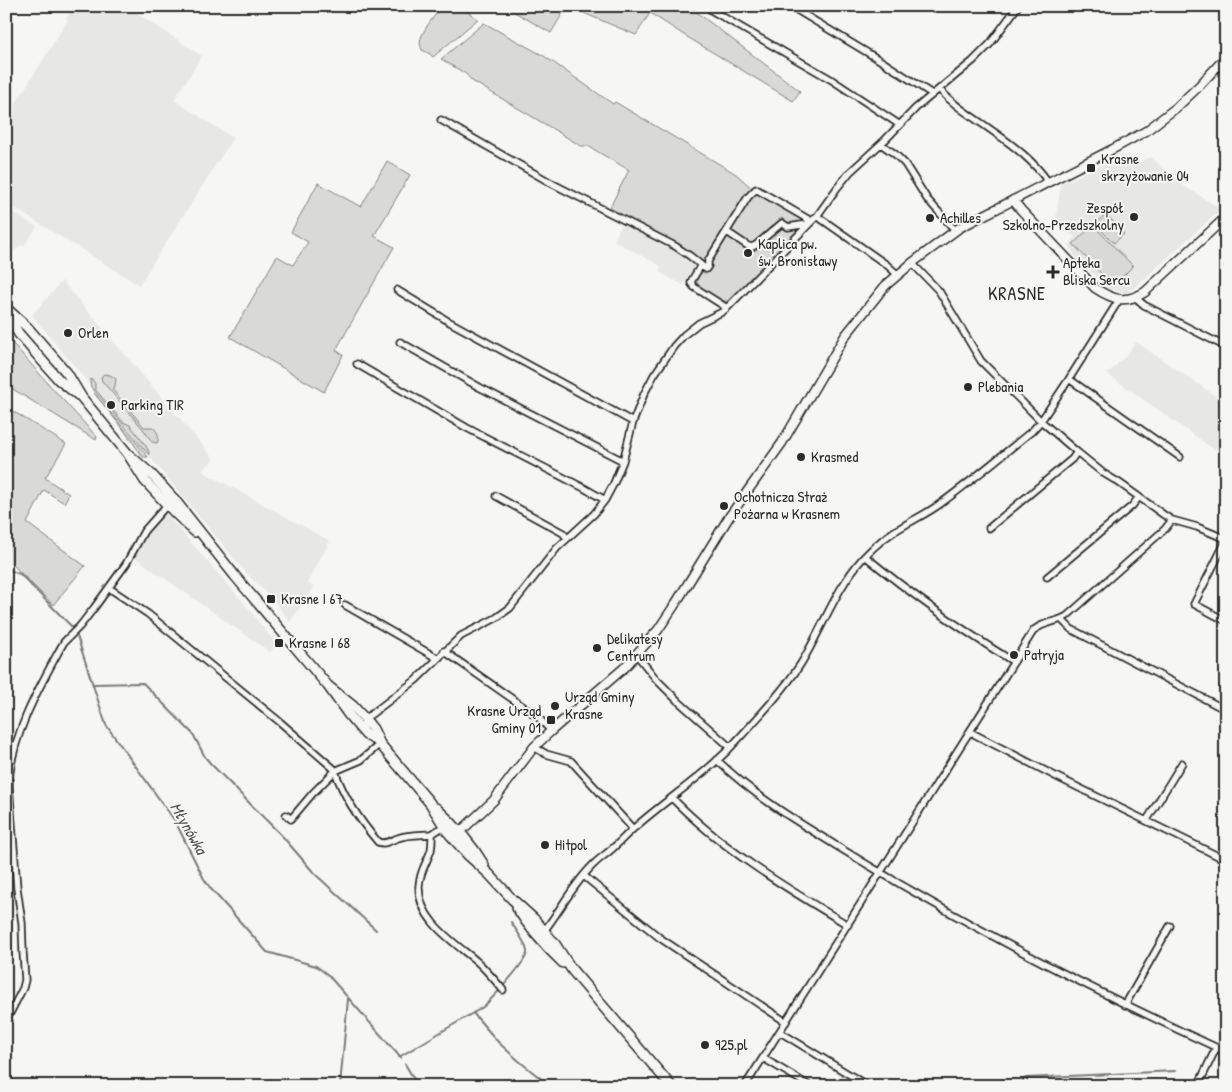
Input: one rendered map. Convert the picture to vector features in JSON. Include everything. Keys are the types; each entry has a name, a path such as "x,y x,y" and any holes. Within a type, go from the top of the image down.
{"main road":[{"path":"6,308 27,327 66,373 82,398 128,454 145,480 166,505 215,551"},
{"path":"6,314 19,334 59,380 82,398"},
{"path":"128,454 152,475 174,500 328,686 366,735 379,743"},
{"path":"328,686 353,706 365,719 379,743 430,803 461,847 534,919 555,944 572,970 669,1084"},
{"path":"430,803 450,820 475,850 489,874"},
{"path":"512,899 545,946 572,970"}],"street":[{"path":"790,6 932,94"},
{"path":"364,732 365,719 406,688 460,636 496,618 510,608 552,554 594,514 605,500 614,483 623,461 633,422 644,394 654,375 674,346 699,323 727,308 817,216 850,172 932,94 990,44 1018,6"},
{"path":"711,10 832,80 900,125"},
{"path":"109,588 148,614 333,768 346,800 378,842 383,844 400,837 432,834 446,828 453,832 460,832 494,800 534,747 550,731 618,674 658,630 729,517 782,442 845,336 885,286 912,262 955,230 1146,131 1178,107 1226,56"},
{"path":"939,89 957,106 1019,152 1040,170 1048,182"},
{"path":"441,120 553,184 664,240 690,256 706,269 708,261 748,197 756,189 810,223"},
{"path":"881,144 905,164 928,199 955,230"},
{"path":"1013,200 1095,288 1119,300 1136,298 1145,292 1226,217"},
{"path":"817,216 897,274"},
{"path":"727,232 752,247 782,223 788,227 810,223"},
{"path":"912,262 939,291 981,361 1041,421 1103,473 1164,516 1197,527 1226,540 1194,604 1226,621"},
{"path":"701,266 691,283 694,287 727,308"},
{"path":"397,290 456,326 633,422"},
{"path":"1136,298 1144,305 1226,347"},
{"path":"545,946 544,931 594,864 633,829 717,760 770,703 799,666 816,638 835,598 853,570 865,556 903,526 932,510 948,498 1041,421 1119,300"},
{"path":"400,342 479,387 623,461"},
{"path":"357,364 467,428 605,500"},
{"path":"1069,380 1180,457"},
{"path":"989,528 1072,459 1077,452"},
{"path":"496,496 563,533 567,538"},
{"path":"1047,577 1132,506 1139,497"},
{"path":"6,1021 23,988 25,980 22,923 17,888 9,785 10,766 14,749 29,710 60,649 109,588 126,564 144,531 166,505"},
{"path":"745,1086 1034,630 1047,622 1067,616 1158,535 1172,520"},
{"path":"865,556 894,580 965,631 1014,662"},
{"path":"345,604 437,658"},
{"path":"1061,619 1071,629 1226,710"},
{"path":"444,652 538,717 550,731"},
{"path":"637,654 656,679 730,747"},
{"path":"348,714 365,719"},
{"path":"970,732 1226,860"},
{"path":"286,815 291,819 313,793 335,772 361,760 379,743"},
{"path":"534,747 546,754 571,761 633,829"},
{"path":"717,760 780,811 881,873 991,936 1125,1005 1226,1052"},
{"path":"1146,820 1182,763"},
{"path":"672,798 741,857 848,925"},
{"path":"460,832 461,847"},
{"path":"432,834 431,849 420,875 421,905 428,917 444,934 485,970 503,990"},
{"path":"584,876 660,938 786,1022"},
{"path":"528,924 534,929 544,931"},
{"path":"1125,1005 1170,926"},
{"path":"780,1032 868,1086"},
{"path":"1198,1086 1216,1048"},
{"path":"763,1058 810,1086"}],"shaded area":[{"path":"74,6 126,6 202,56 174,100 233,138 139,285 6,203 6,119 68,20 66,19"},
{"path":"443,6 462,9 478,19 433,57 422,50 420,42 426,28"},
{"path":"504,6 567,6 551,33"},
{"path":"567,6 691,6 800,91 793,101 650,13 636,35"},
{"path":"484,23 544,56 613,104 615,102 736,174 756,192 803,220 799,230 728,301 720,300 709,294 698,286 697,283 706,263 676,244 609,209 629,170 588,146 581,146 472,81 466,74 441,59"},
{"name":"Zespół Szkolno-Przedszkolny","path":"1122,154 1130,166 1151,157 1179,183 1221,209 1133,289 1125,293 1107,288 1075,256 1069,245 1075,237 1062,227 1055,226 1061,183"},
{"path":"387,161 410,175 374,236 394,247 336,350 343,355 324,392 230,337 277,256 293,265 308,242 291,232 318,183 361,207"},
{"path":"6,208 37,227 23,247 21,245 6,257"},
{"path":"1106,214 1124,234 1114,243 1095,224"},
{"path":"623,221 682,253 694,263 695,268 683,285 659,272 661,266 614,241"},
{"path":"1093,225 1133,266 1113,286 1073,244"},
{"path":"62,281 214,459 202,471 330,541 307,583 314,587 290,622 271,597 247,574 32,315"},
{"path":"6,336 97,437 96,440 6,385"},
{"path":"1136,342 1226,403 1226,439 1215,450 1107,374 1125,357"},
{"path":"104,374 116,379 115,386 112,389 144,427 153,427 155,429 158,437 157,443 152,442 102,381 101,377"},
{"path":"91,379 95,383 95,389 123,422 130,425 146,446 149,455 91,387"},
{"path":"94,393 148,457 143,457"},
{"path":"6,407 66,444 45,478 69,494 64,503 44,490 27,523 85,566 53,605 12,564 6,561"},
{"path":"161,508 249,609 276,644 270,652 133,556"}],"waterway":[{"name":"Młynówka","path":"6,569 20,574 74,629"},
{"name":"Młynówka","path":"76,633 106,725 175,821 204,879 211,889 267,952 316,966 328,975 401,1058"},
{"path":"93,684 143,683 193,734 205,757 211,764 283,837 315,874 376,930"},
{"path":"473,1013 483,1007 494,996 525,958 527,950 511,922"},
{"path":"340,1086 348,999"},
{"path":"399,1057 473,1013 499,1043 550,1086"},
{"name":"Młynówka","path":"405,1064 418,1086"},
{"path":"1016,1086 1026,1078 1176,1071"}],"place":[{"name":"Krasne skrzyżowanie 04","path":"1091,168"},
{"name":"Zespół Szkolno-Przedszkolny","path":"1134,217"},
{"name":"Achilles","path":"930,218"},
{"name":"Kaplica pw. św. Bronisławy","path":"748,253"},
{"name":"Apteka Bliska Sercu","path":"1053,272"},
{"name":"Orlen","path":"68,333"},
{"name":"Plebania","path":"968,387"},
{"name":"Parking TIR","path":"111,405"},
{"name":"Krasmed","path":"801,457"},
{"name":"Ochotnicza Straż Pożarna w Krasnem","path":"724,506"},
{"name":"Krasne I 67","path":"271,599"},
{"name":"Krasne I 68","path":"279,643"},
{"name":"Delikatesy Centrum","path":"597,648"},
{"name":"Patryja","path":"1014,655"},
{"name":"Urząd Gminy Krasne","path":"555,706"},
{"name":"Krasne Urząd Gminy 01","path":"551,720"},
{"name":"Hitpol","path":"545,845"},
{"name":"925.pl","path":"705,1045"}],"district":[{"name":"KRASNE","path":"1017,294"}]}
